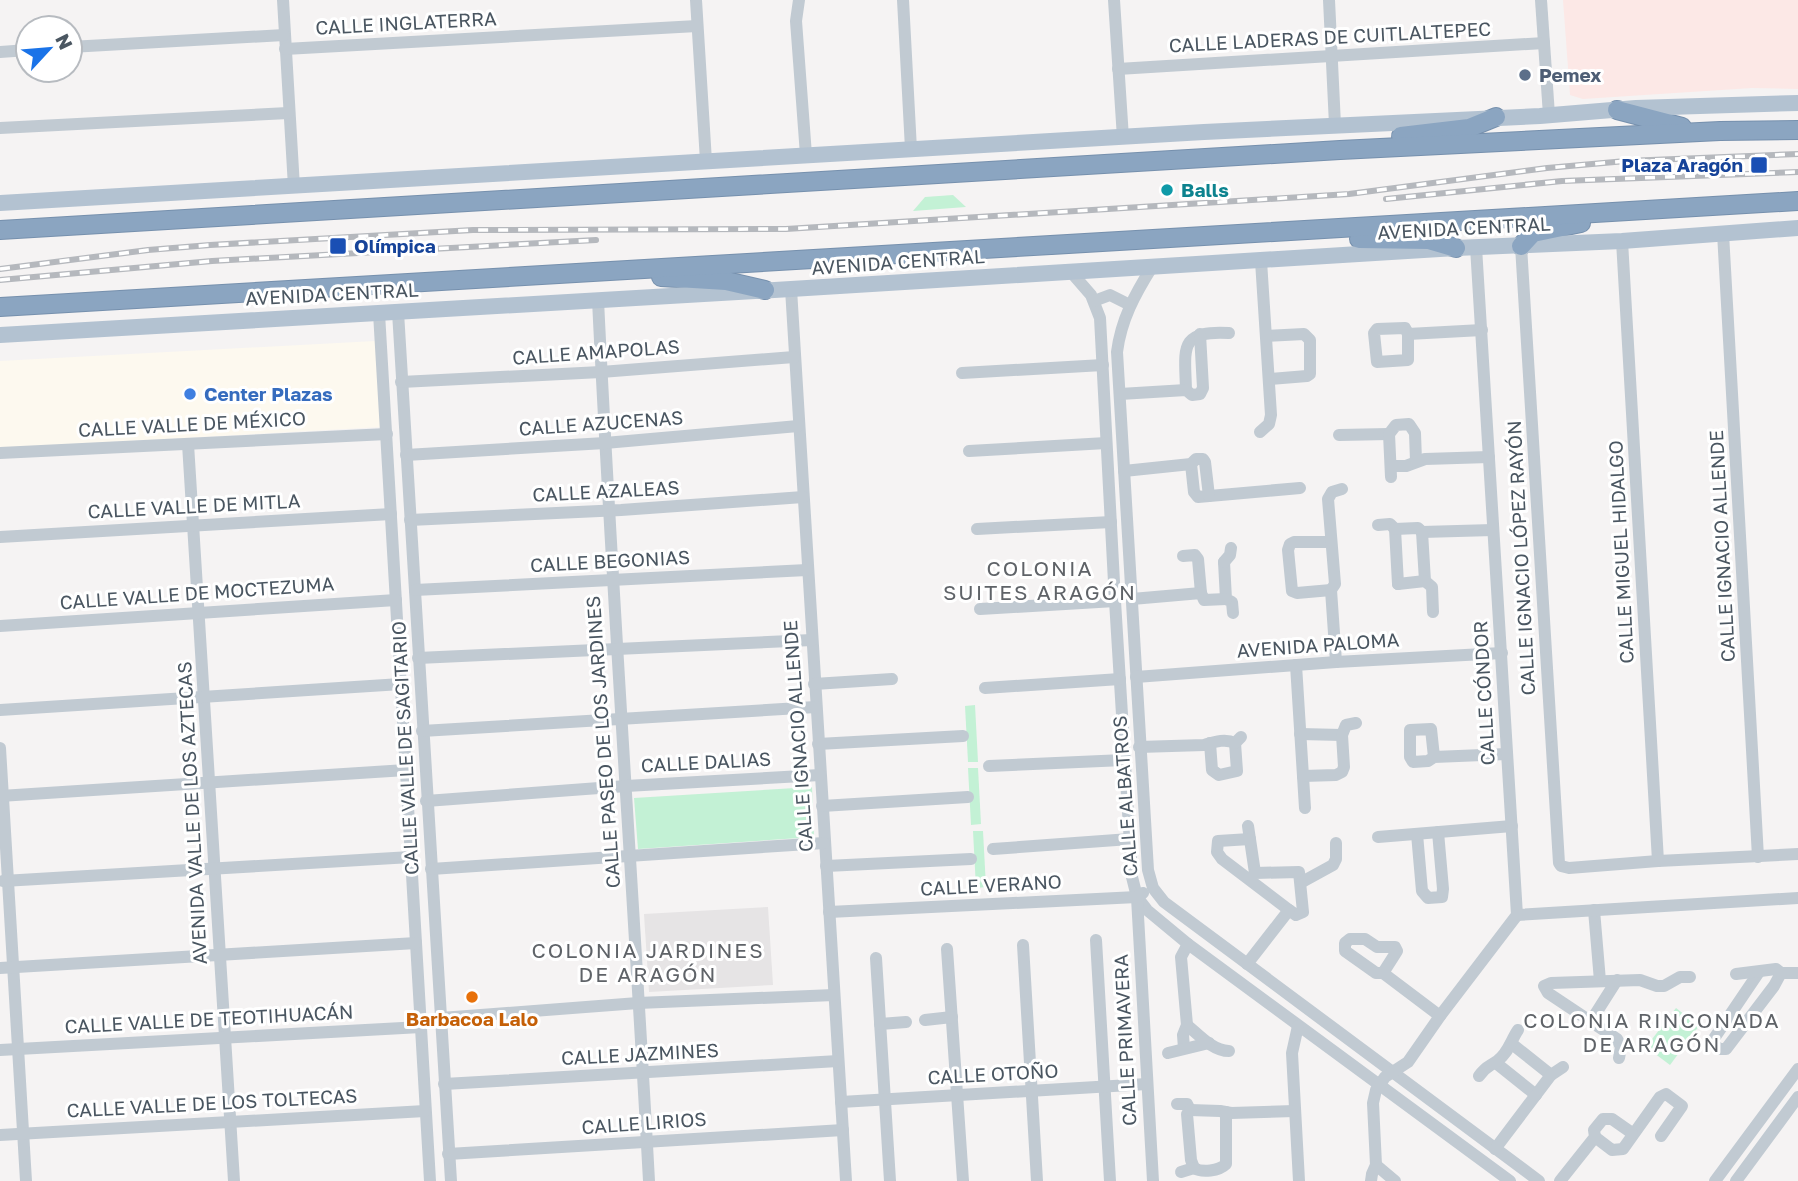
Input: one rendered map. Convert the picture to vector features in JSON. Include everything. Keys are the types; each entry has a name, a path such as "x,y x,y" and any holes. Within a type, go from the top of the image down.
{"highway":[{"path":"1617,110 1706,132"},
{"path":"1340,150 1373,139 1469,128 1496,117"},
{"path":"0,230 1340,150 1798,130"},
{"name":"AVENIDA CENTRAL","path":"0,307 1798,201"},
{"path":"1521,246 1529,236 1541,230 1578,224 1618,211"},
{"path":"1296,232 1341,238 1429,240 1456,248"},
{"path":"620,271 682,279 726,281 765,290"}],"main road":[{"path":"0,203 1335,125 1798,103"},
{"name":"AVENIDA CENTRAL","path":"0,335 1456,248 1622,241 1798,228"}],"street":[{"path":"283,0 294,187"},
{"path":"696,0 706,162"},
{"path":"799,0 796,21 806,155"},
{"path":"903,0 911,149"},
{"path":"1114,0 1123,138"},
{"path":"1329,0 1335,125"},
{"path":"1541,0 1549,115"},
{"name":"CALLE INGLATERRA","path":"285,49 698,26"},
{"path":"84,46 284,35"},
{"name":"CALLE LADERAS DE CUITLALTEPEC","path":"1118,69 1544,43"},
{"path":"0,128 288,113"},
{"name":"CALLE IGNACIO ALLENDE","path":"1723,233 1759,857"},
{"name":"CALLE MIGUEL HIDALGO","path":"1622,241 1658,861"},
{"name":"CALLE IGNACIO LÓPEZ RAYÓN","path":"1521,246 1558,859 1561,866 1569,868 1658,861"},
{"name":"CALLE CÓNDOR","path":"1476,247 1517,915"},
{"path":"1260,432 1270,421 1270,379 1261,261"},
{"name":"CALLE ALBATROS","path":"1153,267 1130,305 1119,339 1118,371 1139,747 1148,870 1153,888 1164,902 1539,1181"},
{"name":"CALLE ALBATROS","path":"1070,272 1094,301 1100,318 1124,760 1132,877 1137,897 1154,917 1188,944 1510,1181"},
{"name":"CALLE IGNACIO ALLENDE","path":"791,289 846,1181"},
{"path":"1094,301 1110,295 1130,305"},
{"name":"CALLE PASEO DE LOS JARDINES","path":"598,300 611,580 649,1181"},
{"name":"CALLE VALLE DE SAGITARIO","path":"398,312 451,1181"},
{"name":"CALLE VALLE DE SAGITARIO","path":"379,313 430,1181"},
{"path":"1408,334 1482,330"},
{"path":"1120,394 1186,390 1194,396 1203,390 1200,334 1228,333"},
{"path":"1266,336 1308,336 1312,369 1307,376 1270,379"},
{"name":"CALLE AMAPOLAS","path":"401,382 601,372 794,357"},
{"path":"962,373 1103,365"},
{"path":"1339,435 1389,433 1399,424 1409,424 1412,427 1416,461"},
{"name":"CALLE AZUCENAS","path":"406,455 605,443 798,425"},
{"path":"1389,433 1391,471 1416,461 1489,457"},
{"name":"CALLE VALLE DE MÉXICO","path":"0,453 387,434"},
{"path":"968,452 1106,443"},
{"name":"AVENIDA VALLE DE LOS AZTECAS","path":"188,444 234,1181"},
{"path":"1124,471 1191,464 1196,459 1205,460 1209,496 1300,488"},
{"path":"1336,662 1331,590 1335,584 1328,499 1332,492 1342,489"},
{"name":"CALLE AZALEAS","path":"410,520 803,497"},
{"name":"CALLE VALLE DE MITLA","path":"0,537 391,513"},
{"path":"977,529 1111,523"},
{"path":"1378,525 1392,524 1395,529 1394,588 1425,582 1432,587 1433,612"},
{"path":"1395,529 1416,528 1422,532 1493,530"},
{"path":"1422,532 1425,582"},
{"path":"1331,542 1294,542 1288,550 1292,591 1297,593 1331,590"},
{"path":"1226,599 1224,562 1230,555 1230,548"},
{"path":"1183,556 1195,555 1199,563 1200,593 1204,600 1226,599 1232,602 1233,613"},
{"path":"1199,563 1224,562"},
{"name":"CALLE BEGONIAS","path":"415,590 807,570"},
{"path":"1132,598 1200,593"},
{"name":"CALLE VALLE DE MOCTEZUMA","path":"0,625 396,600"},
{"path":"979,609 1115,601"},
{"path":"418,658 812,640"},
{"name":"AVENIDA PALOMA","path":"1136,677 1502,653"},
{"path":"1296,665 1305,808"},
{"path":"814,684 892,679"},
{"path":"985,688 1120,679"},
{"path":"0,710 401,684"},
{"path":"422,731 816,707"},
{"path":"1303,776 1342,772 1344,726 1356,723"},
{"path":"1300,734 1342,735"},
{"path":"818,744 963,736"},
{"path":"1139,747 1238,740 1237,771 1215,775 1212,771 1210,743"},
{"path":"0,748 7,968 18,1049 26,1181"},
{"path":"1434,757 1507,754"},
{"path":"989,766 1124,760"},
{"path":"1,796 406,770"},
{"name":"CALLE DALIAS","path":"426,801 820,775"},
{"path":"822,806 968,797"},
{"path":"1378,837 1512,826"},
{"path":"1252,877 1249,832 1217,842 1216,848 1222,859 1252,877 1296,915 1303,912 1301,875 1297,871 1252,877"},
{"path":"1417,834 1422,891 1428,898 1436,899 1442,897 1443,889 1438,832"},
{"path":"993,849 1130,839"},
{"path":"431,869 824,843"},
{"path":"1301,882 1335,864 1336,843"},
{"path":"1658,861 1798,854"},
{"path":"4,881 411,858"},
{"path":"826,866 971,859"},
{"name":"CALLE VERANO","path":"829,912 1137,897 1153,888"},
{"name":"CALLE PRIMAVERA","path":"1137,897 1153,1181"},
{"path":"1371,1181 1376,1165 1373,1103 1379,1085 1391,1071 1408,1062 1517,915 1798,898"},
{"path":"1247,964 1289,910"},
{"path":"1594,910 1600,981"},
{"path":"1097,940 1110,1181"},
{"path":"7,968 416,943"},
{"path":"1184,1048 1183,1031 1186,1026 1181,957 1188,944"},
{"path":"1023,945 1037,1181"},
{"path":"947,949 962,1181"},
{"path":"876,958 890,1181"},
{"path":"1736,974 1776,970 1781,973 1798,973"},
{"path":"1759,972 1713,1040 1719,1049 1726,1049 1781,973"},
{"path":"1383,973 1440,1016"},
{"path":"1619,1058 1620,1043 1544,988 1551,983 1617,980 1640,980 1664,986 1680,977 1690,976"},
{"path":"1591,1021 1617,980"},
{"path":"441,1018 638,1003 834,995"},
{"path":"925,1020 952,1017"},
{"path":"880,1024 906,1022"},
{"path":"1186,1026 1222,1051 1229,1051"},
{"path":"1298,1026 1292,1046 1299,1181"},
{"name":"CALLE VALLE DE TEOTIHUACÁN","path":"0,1050 421,1027"},
{"path":"1479,1076 1487,1065 1496,1063 1512,1044 1518,1030"},
{"path":"1168,1054 1209,1043"},
{"path":"1512,1044 1551,1074"},
{"name":"CALLE JAZMINES","path":"444,1084 838,1061"},
{"path":"1496,1063 1536,1095"},
{"path":"1495,1149 1551,1074 1563,1067"},
{"path":"1715,1181 1798,1069"},
{"name":"CALLE OTOÑO","path":"841,1102 1147,1084"},
{"path":"1632,1133 1612,1119 1605,1118 1594,1130 1595,1137 1612,1150 1625,1148 1632,1133 1660,1097 1666,1094 1682,1106 1661,1136"},
{"path":"1736,1181 1796,1103"},
{"path":"1177,1104 1186,1104 1190,1110"},
{"path":"1190,1110 1294,1111"},
{"path":"1190,1110 1187,1114 1191,1160 1194,1168 1200,1171 1216,1170 1226,1164 1226,1112"},
{"name":"CALLE VALLE DE LOS TOLTECAS","path":"0,1135 425,1111"},
{"name":"CALLE LIRIOS","path":"448,1154 843,1130"},
{"path":"1560,1181 1595,1137"},
{"path":"1376,1165 1395,1181"},
{"path":"1181,1172 1194,1168"}],"shaded area":[{"path":"1563,0 1798,0 1798,89 1752,88 1583,99 1570,95"},
{"name":"Center Plazas","path":"375,341 382,427 0,448 0,361"},
{"path":"768,907 773,985 649,992 644,914"}],"green space":[{"path":"953,195 966,207 913,211 925,197"},
{"path":"975,705 978,762 968,762 965,706"},
{"path":"968,768 978,768 981,824 971,825"},
{"path":"812,787 814,837 638,849 634,798"},
{"path":"973,831 983,831 986,887 976,888"},
{"path":"1676,1008 1699,1026 1670,1065 1646,1047"}],"railway":[{"path":"0,269 148,250 473,230 786,229 1349,194 1547,168 1626,161 1798,154"},
{"path":"1386,199 1562,181 1798,172"},
{"path":"0,280 212,261 596,240"}],"place":[{"name":"Pemex","path":"1525,75"},
{"name":"Plaza Aragón","path":"1759,165"},
{"name":"Balls","path":"1167,190"},
{"name":"Olímpica","path":"338,246"},
{"name":"Center Plazas","path":"190,394"},
{"name":"Barbacoa Lalo","path":"472,997"}],"district":[{"name":"COLONIA SUITES ARAGÓN","path":"1040,581"},
{"name":"COLONIA JARDINES DE ARAGÓN","path":"648,963"},
{"name":"COLONIA RINCONADA DE ARAGÓN","path":"1652,1033"}]}
